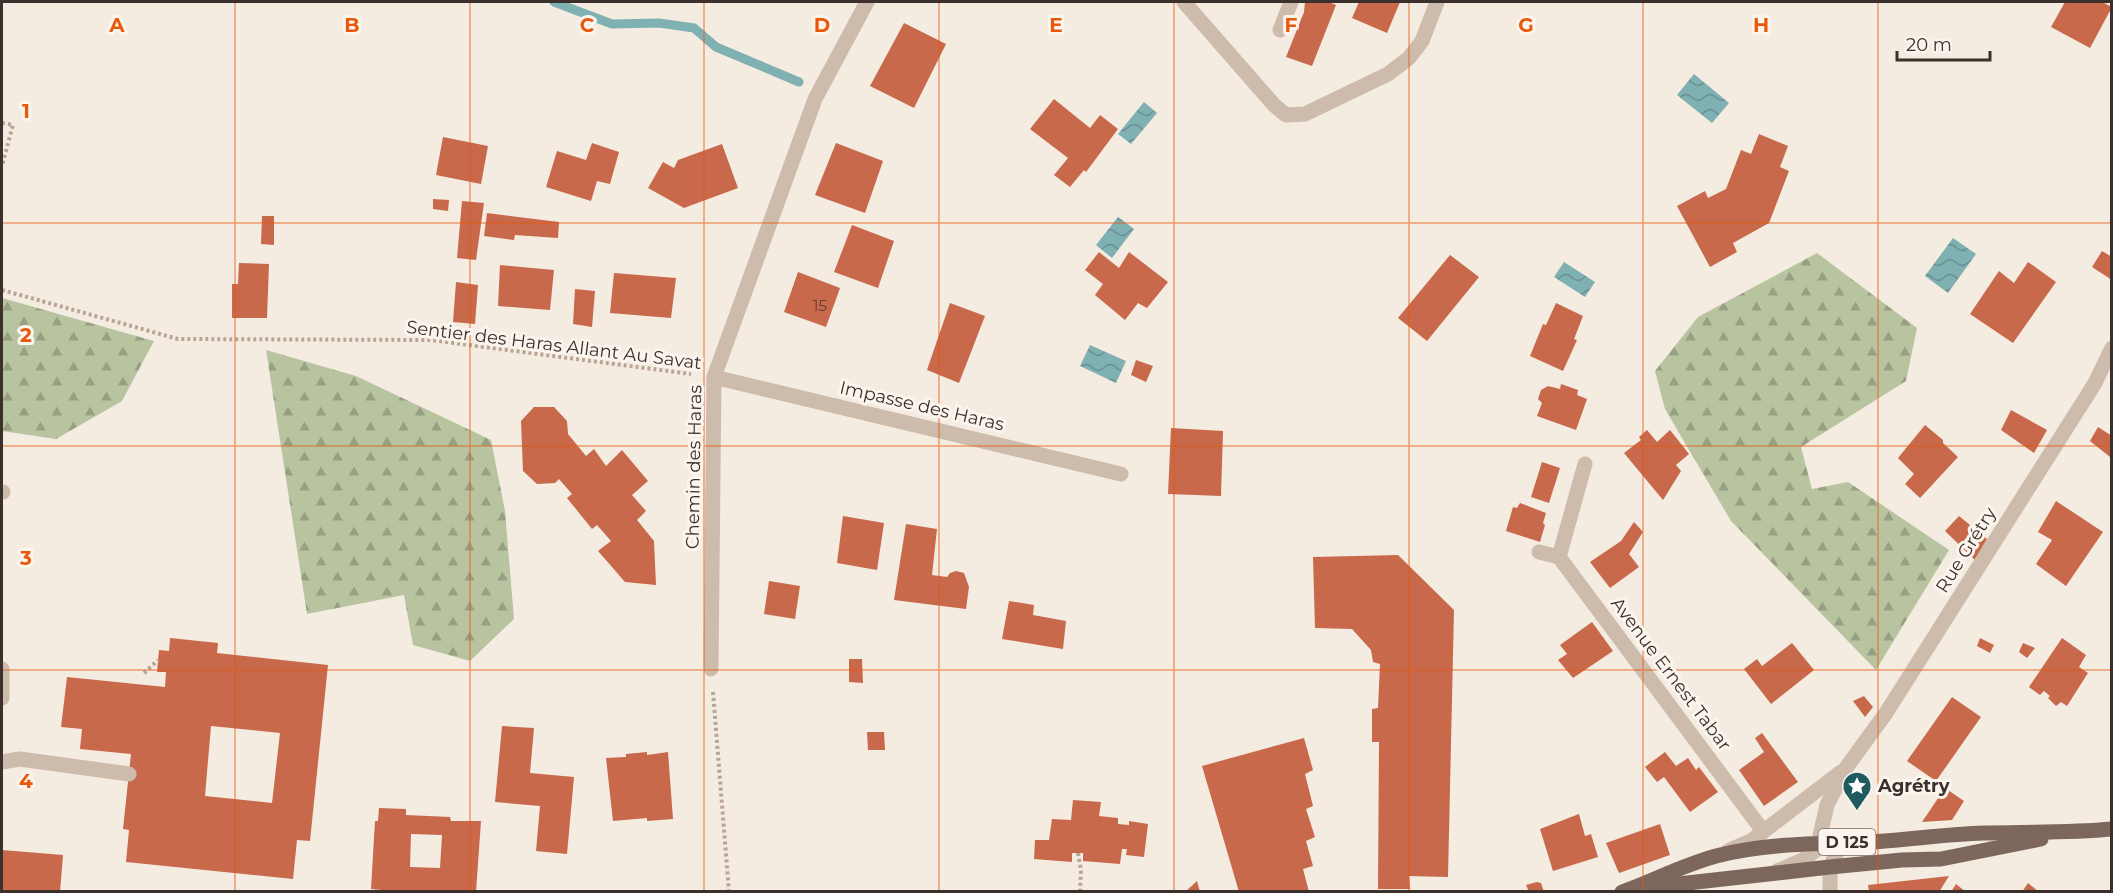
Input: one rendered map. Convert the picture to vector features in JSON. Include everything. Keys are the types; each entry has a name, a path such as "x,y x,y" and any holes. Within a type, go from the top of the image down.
{"main road":[{"name":"D 125","path":"1667,883 1717,856 1778,846 1882,842 1984,833 2075,832 2112,829"},
{"name":"D 125","path":"1623,891 1667,883 1902,860 1941,859 2075,832"}],"street":[{"name":"Chemin des Haras","path":"711,669 714,377 815,99 867,2"},
{"path":"1184,2 1274,105 1286,115 1305,114 1388,74 1409,58 1422,40 1437,2"},
{"path":"1280,30 1291,2"},
{"name":"Rue Grétry","path":"1820,843 1827,804 1846,768 1886,713 2095,383 2112,348"},
{"name":"Impasse des Haras","path":"714,377 1121,474"},
{"path":"1539,552 1559,557 1585,464"},
{"name":"Avenue Ernest Tabar","path":"1559,557 1763,831"},
{"path":"2,669 2,698"},
{"path":"2,762 20,759 129,774"},
{"name":"Rue Grétry","path":"1717,856 1751,841 1846,768"},
{"path":"1830,891 1830,867 1842,842"},
{"path":"1773,873 1803,860 1817,849 1820,843"}],"path":[{"path":"2,123 13,125 2,166"},
{"name":"Sentier des Haras Allant Au Savat","path":"2,290 178,339 431,340 714,377"},
{"path":"144,673 158,660"},
{"path":"711,669 729,891"},
{"path":"1078,853 1081,871 1080,891"}],"green space":[{"path":"1817,253 1917,328 1906,381 1801,447 1812,489 1848,482 1949,550 1876,670 1731,521 1665,409 1655,371 1698,317"},
{"path":"2,298 154,341 122,401 56,439 2,431"},
{"path":"266,350 356,376 491,440 505,511 514,619 470,661 413,645 404,595 307,614"}],"water":[{"path":"1694,74 1729,103 1712,123 1677,95"},
{"path":"1144,102 1157,113 1131,144 1118,134"},
{"path":"1118,217 1134,229 1112,258 1096,245"},
{"path":"1953,238 1976,254 1948,293 1925,276"},
{"path":"1564,262 1595,282 1585,297 1554,277"},
{"path":"1090,345 1126,361 1116,383 1080,366"}],"building":[{"path":"1305,2 1329,2 1336,5 1312,66 1286,57 1304,12"},
{"path":"1359,2 1400,2 1387,33 1352,18"},
{"path":"2065,2 2102,2 2112,7 2090,48 2051,27"},
{"path":"904,23 946,44 914,108 870,86"},
{"path":"1054,99 1090,128 1100,115 1118,129 1086,172 1084,170 1070,187 1054,175 1068,158 1030,129"},
{"path":"1759,134 1788,146 1780,167 1789,171 1769,223 1733,243 1737,252 1710,267 1677,206 1705,191 1708,198 1726,189 1741,150 1751,154"},
{"path":"443,137 488,146 481,184 436,175"},
{"path":"592,143 619,152 610,184 597,181 591,201 546,187 557,151 586,160"},
{"path":"836,143 883,161 865,213 815,195"},
{"path":"722,144 738,188 684,208 648,188 663,162 674,168 678,160"},
{"path":"433,199 449,200 448,211 433,209"},
{"path":"462,201 484,203 476,260 457,258"},
{"path":"487,213 559,222 558,238 515,235 514,240 484,236"},
{"path":"262,216 274,216 274,245 261,244"},
{"path":"852,225 894,241 878,288 834,272"},
{"path":"2102,251 2112,257 2112,280 2092,267"},
{"path":"1099,252 1119,268 1129,252 1168,282 1147,308 1138,303 1125,320 1095,295 1103,284 1085,270"},
{"path":"1450,255 1479,277 1427,341 1398,318"},
{"path":"2028,262 2056,282 2013,343 1970,314 1999,271 2014,283"},
{"path":"239,263 269,264 267,318 232,318 232,284 238,284"},
{"path":"500,265 554,270 550,310 498,306"},
{"path":"798,272 840,288 826,327 784,312"},
{"path":"614,273 676,278 671,318 610,313"},
{"path":"456,282 478,285 475,324 453,322"},
{"path":"575,289 595,291 592,327 573,324"},
{"path":"950,303 985,316 959,383 927,370"},
{"path":"1556,303 1583,316 1574,339 1577,340 1563,371 1530,356 1543,324 1546,325"},
{"path":"1136,360 1153,366 1146,382 1131,375"},
{"path":"1561,384 1578,390 1577,395 1587,399 1576,430 1537,416 1542,403 1538,399 1541,390 1548,386 1560,389"},
{"path":"534,407 554,407 567,421 568,434 586,456 594,449 606,466 622,450 648,481 632,495 646,511 637,520 654,541 656,585 625,582 598,551 611,541 597,525 592,529 567,498 572,494 559,479 555,483 537,484 523,471 521,421"},
{"path":"2011,410 2047,430 2034,453 2001,430"},
{"path":"1925,425 1958,457 1920,498 1905,484 1914,474 1898,458"},
{"path":"2098,427 2112,436 2110,457 2090,441"},
{"path":"1171,428 1223,431 1221,496 1168,494"},
{"path":"1647,430 1657,442 1670,430 1689,454 1676,465 1681,471 1663,500 1624,453 1641,440 1639,437"},
{"path":"1542,462 1560,468 1549,503 1531,497"},
{"path":"2056,501 2103,532 2066,586 2036,564 2052,540 2038,532"},
{"path":"1520,503 1546,513 1540,542 1506,531 1513,507 1517,508"},
{"path":"843,516 884,523 877,570 837,563"},
{"path":"1959,516 1987,539 1975,560 1945,531"},
{"path":"1634,522 1643,532 1629,554 1639,567 1610,588 1590,562 1621,541"},
{"path":"906,524 937,529 932,575 947,577 956,571 964,573 969,587 966,609 894,600"},
{"path":"1398,555 1454,610 1448,877 1409,876 1410,889 1378,889 1379,742 1372,742 1372,709 1378,708 1380,664 1373,662 1371,650 1352,629 1315,628 1313,557"},
{"path":"769,581 800,586 795,619 764,614"},
{"path":"1009,601 1034,605 1033,615 1066,621 1063,649 1002,639"},
{"path":"1592,622 1613,651 1573,678 1558,660 1567,654 1560,645"},
{"path":"170,638 218,643 217,653 328,665 310,841 297,840 293,879 126,862 129,830 123,829 131,754 80,749 82,729 61,727 67,677 165,687 166,672 157,672 159,650 169,651","holes":["211,726 280,733 272,803 205,796"]},
{"path":"1980,638 1994,645 1990,653 1977,646"},
{"path":"2062,638 2086,655 2079,667 2088,673 2067,706 2061,702 2056,706 2044,691 2040,695 2029,687"},
{"path":"1792,643 1814,670 1771,704 1744,669 1757,659 1762,666"},
{"path":"2023,643 2035,648 2027,658 2019,652"},
{"path":"849,659 862,659 863,683 849,682"},
{"path":"1864,696 1873,707 1865,717 1853,701"},
{"path":"1952,697 1981,717 1936,781 1907,761"},
{"path":"502,726 534,728 530,773 574,777 567,854 536,851 540,806 495,802"},
{"path":"867,732 884,732 885,750 868,750"},
{"path":"1762,733 1798,782 1764,806 1739,770 1764,752 1755,738"},
{"path":"1304,738 1313,770 1305,774 1313,806 1306,809 1315,837 1306,841 1313,866 1303,869 1309,892 1239,892 1202,766"},
{"path":"647,752 647,755 668,752 673,819 647,821 647,818 613,821 606,758 626,757 626,754"},
{"path":"1665,752 1676,766 1688,758 1696,770 1699,767 1718,792 1690,812 1664,777 1657,782 1645,767"},
{"path":"1945,788 1964,801 1952,820 1922,822"},
{"path":"1073,800 1101,802 1099,816 1118,818 1118,824 1129,825 1129,821 1148,824 1144,857 1126,855 1127,849 1122,849 1120,864 1083,861 1083,853 1072,853 1072,862 1034,859 1035,840 1049,840 1052,819 1071,820"},
{"path":"379,808 406,809 406,815 450,817 451,821 481,821 476,892 402,892 371,889 375,821 378,821","holes":["411,834 442,835 440,868 410,867"]},
{"path":"1579,814 1585,836 1591,834 1598,857 1553,871 1540,829"},
{"path":"1660,824 1670,855 1619,873 1606,843"},
{"path":"2,850 63,855 60,892 2,892"},
{"path":"1949,876 1939,892 1869,892 1868,885"},
{"path":"1197,881 1200,892 1185,892"},
{"path":"1541,883 1544,892 1529,892 1526,885"},
{"path":"2028,883 2039,892 2022,892"},
{"path":"1956,884 1966,892 1951,892"}],"waterway":[{"path":"554,2 612,24 659,23 694,28 716,47 799,82"}],"place":[{"name":"Agrétry","path":"1857,812"}]}
